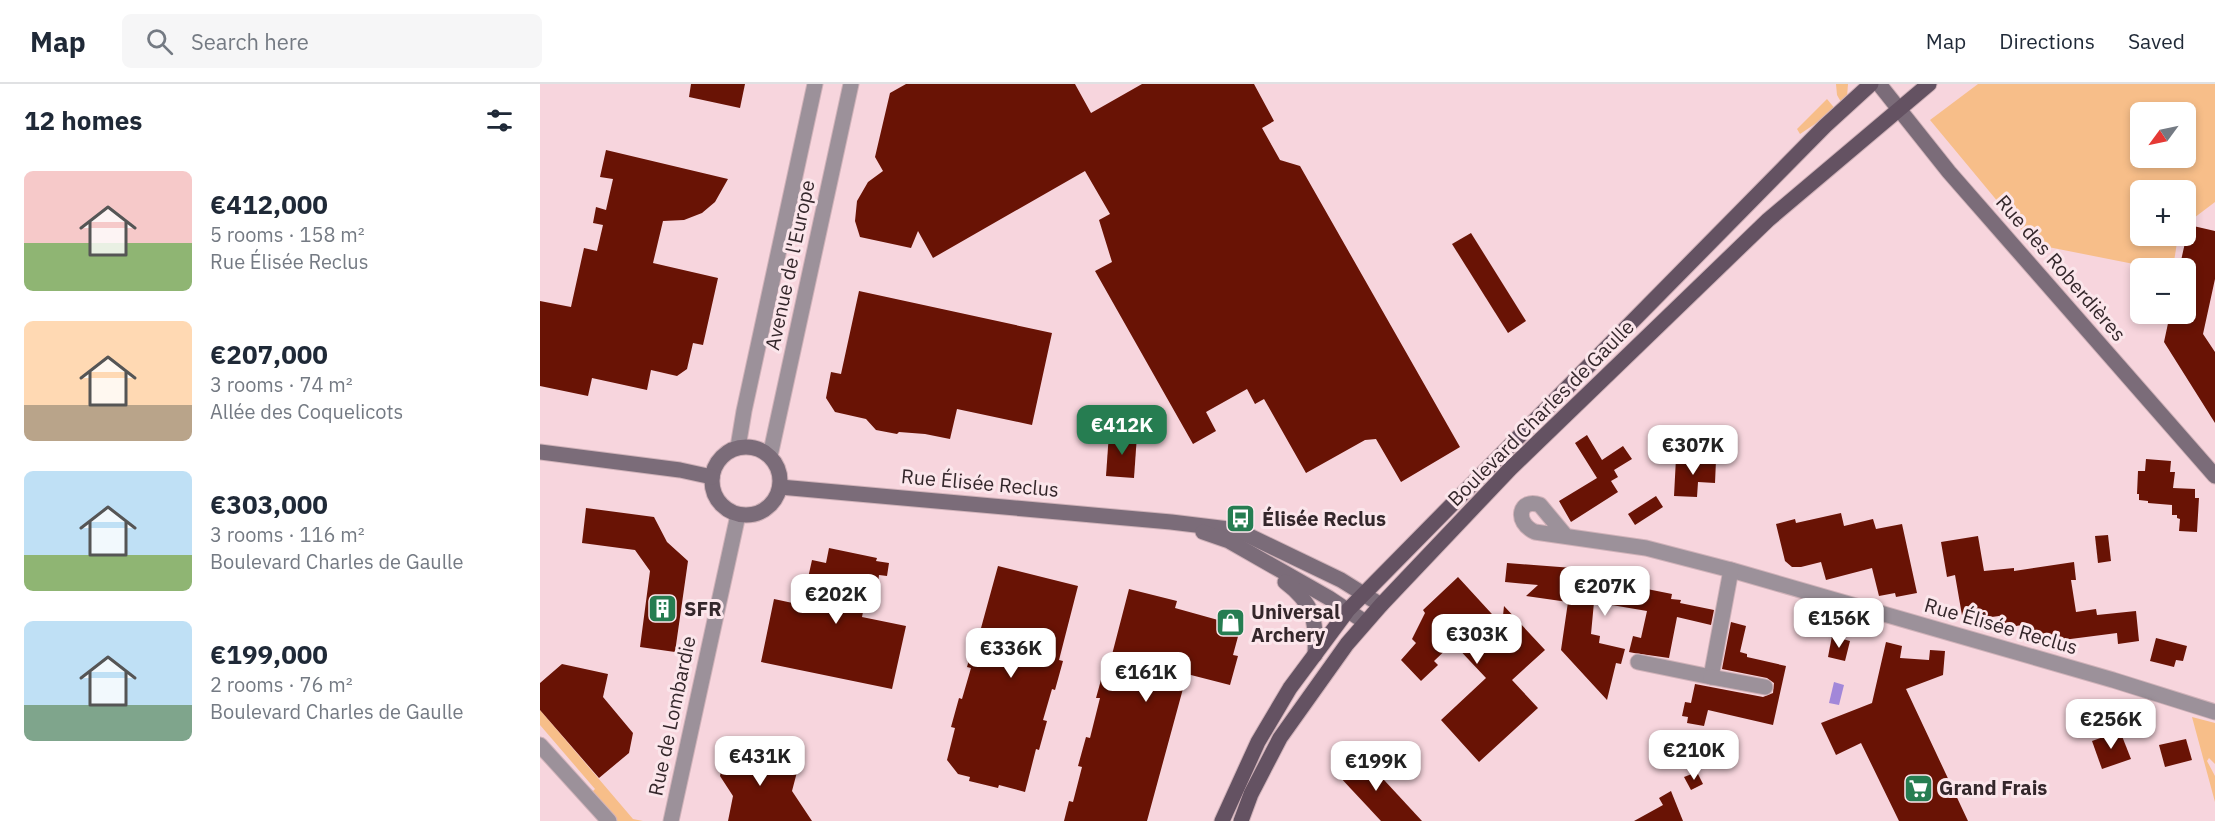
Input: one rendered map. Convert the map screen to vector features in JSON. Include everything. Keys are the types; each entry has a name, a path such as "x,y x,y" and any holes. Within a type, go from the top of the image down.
{"main road":[{"path":"1222,821 1257,742 1290,688 1348,610 1817,134 1871,84"},
{"name":"Boulevard Charles de Gaulle","path":"1241,821 1251,794 1280,738 1365,622 1510,469 1768,220 1929,84"}],"street":[{"name":"Avenue de l'Europe","path":"738,447 815,84"},
{"name":"Avenue de l'Europe","path":"770,456 851,84"},
{"name":"Rue des Roberdières","path":"1879,84 1949,172 2215,476"},
{"path":"738,447 760,449 770,456 777,465 780,487 777,498 770,506 750,516 738,515 721,505 715,496 712,477 720,458 738,447"},
{"path":"540,452 680,470 712,477"},
{"name":"Rue Élisée Reclus","path":"780,487 1237,530 1364,593 1381,605"},
{"name":"Rue de Lombardie","path":"671,821 738,515"},
{"name":"Rue Élisée Reclus","path":"1176,523 1229,541 1365,622"},
{"name":"Rue Élisée Reclus","path":"1565,535 1646,548 1731,570 2113,680 2215,712"},
{"name":"Rue Élisée Reclus","path":"1229,541 1297,591 1307,604 1314,615 1315,655"},
{"path":"1711,677 1731,570"},
{"path":"1638,662 1765,687"},
{"path":"540,745 609,821"}],"shaded area":[{"path":"1836,84 1848,84 1847,97 1841,102 1837,95"},
{"path":"1978,84 2215,84 2215,202 2196,216 2196,180 2130,180 2130,246 2176,246 2175,258 2130,258 2130,263 2033,244 1930,120"},
{"path":"1827,99 1836,110 1800,134 1797,129"},
{"path":"1834,682 1844,685 1839,705 1829,703"},
{"path":"540,710 633,819 643,821 616,821 591,793 595,789 540,725"},
{"path":"2192,717 2215,723 2215,764 2209,758 2207,761 2215,776 2215,802"}],"building":[{"path":"691,84 745,84 740,108 689,97"},
{"path":"906,84 1075,84 1091,113 1142,84 1254,84 1274,121 1262,128 1280,160 1300,166 1460,447 1401,482 1376,439 1365,440 1306,473 1264,399 1255,404 1247,389 1206,412 1216,431 1193,444 1095,271 1112,262 1099,220 1110,214 1085,171 933,258 918,231 911,248 860,237 855,221 857,201 868,182 883,171 875,157 890,93"},
{"path":"606,150 728,179 715,202 702,213 684,220 663,221 653,263 718,278 703,345 693,343 687,369 677,376 651,370 647,390 592,378 588,396 540,386 540,301 571,307 584,248 597,251 603,225 593,223 596,207 606,210 613,179 600,177"},
{"path":"2196,227 2215,231 2215,279 2203,334 2215,352 2215,423 2164,342 2168,324 2196,324 2196,258 2182,258 2184,246 2196,246"},
{"path":"1471,233 1526,321 1508,333 1452,244"},
{"path":"859,291 1052,333 1032,425 957,409 950,439 925,434 899,432 897,434 876,430 866,419 835,412 826,398 831,372 841,374"},
{"path":"1109,433 1137,435 1134,478 1106,476"},
{"path":"1587,435 1602,460 1623,446 1632,459 1614,470 1618,477 1611,481 1618,492 1571,522 1559,501 1597,478 1575,443"},
{"path":"1676,458 1716,460 1715,483 1698,482 1697,497 1674,496"},
{"path":"2146,459 2171,461 2170,472 2175,472 2173,488 2195,489 2195,498 2199,498 2197,532 2179,531 2180,519 2177,515 2172,515 2172,505 2139,500 2138,471 2145,471"},
{"path":"1656,496 1663,507 1635,525 1628,514"},
{"name":"SFR","path":"586,508 654,517 667,542 688,561 675,652 640,647 650,571 635,550 582,543"},
{"path":"1841,513 1844,526 1873,519 1876,529 1902,524 1917,593 1896,597 1895,593 1879,596 1872,568 1826,580 1821,562 1792,567 1785,561 1776,524 1795,519 1796,523"},
{"path":"2108,535 2111,561 2098,563 2095,536"},
{"path":"1978,536 1984,571 2014,568 2014,571 2074,562 2076,580 2071,580 2076,612 2096,609 2097,615 2136,611 2139,641 2118,644 2117,633 2055,641 2054,637 2041,639 2040,633 2029,635 2028,624 2010,627 2010,623 2001,624 1999,616 1963,621 1955,575 1947,577 1941,542"},
{"path":"829,548 877,558 876,561 889,563 887,576 879,575 878,583 869,582 862,617 906,626 892,689 761,662 774,599 802,605 812,560 826,563"},
{"path":"1507,563 1573,568 1573,572 1597,575 1597,579 1672,594 1671,599 1681,600 1680,603 1714,610 1711,625 1677,617 1669,658 1634,653 1629,652 1633,636 1641,638 1647,611 1594,602 1591,634 1600,636 1599,643 1625,649 1621,664 1616,663 1607,700 1561,650 1568,602 1526,596 1538,585 1505,582"},
{"path":"998,566 1078,586 1059,660 1063,661 1043,720 1047,721 1039,750 1036,749 1025,792 999,785 998,788 969,781 970,777 958,774 947,760 955,728 951,727 959,698 962,699 971,668 967,667 975,638 978,639"},
{"path":"1458,577 1502,625 1504,606 1545,650 1512,680 1538,708 1479,762 1441,720 1486,678 1453,643 1434,661 1438,665 1421,681 1401,660 1416,643 1412,639 1425,613 1423,610"},
{"path":"1129,589 1177,601 1175,608 1218,620 1220,612 1243,618 1233,655 1238,656 1230,685 1187,674 1147,821 1064,821 1069,801 1073,802 1082,767 1078,766 1086,737 1090,738 1100,698 1096,698 1104,669 1108,670"},
{"path":"1731,622 1746,626 1740,652 1747,654 1747,657 1786,666 1773,725 1708,710 1704,726 1687,723 1688,717 1682,716 1685,702 1691,703 1695,684 1763,697 1773,693 1774,683 1767,678 1722,669"},
{"path":"1832,636 1850,641 1845,661 1828,657"},
{"path":"2156,638 2187,646 2183,661 2176,660 2174,667 2150,661"},
{"name":"Grand Frais","path":"1886,642 1902,646 1900,658 1929,660 1930,650 1945,651 1943,675 1906,689 1968,821 1899,821 1861,743 1836,755 1821,723 1872,703"},
{"path":"562,664 608,674 603,697 633,733 629,753 599,778 540,710 540,683"},
{"path":"2120,731 2131,759 2102,769 2092,741"},
{"path":"2186,739 2192,760 2165,767 2159,745"},
{"path":"728,741 735,745 737,743 770,751 780,769 797,772 792,791 812,821 728,821 733,796 720,776"},
{"path":"1360,754 1422,821 1381,821 1338,775"},
{"path":"1697,772 1703,784 1691,790 1684,777"},
{"path":"1671,791 1683,821 1634,821 1663,805 1659,798"}],"place":[{"name":"Élisée Reclus","path":"1241,519"},
{"name":"SFR","path":"663,609"},
{"name":"Universal Archery","path":"1230,623"},
{"name":"Grand Frais","path":"1918,788"}]}
